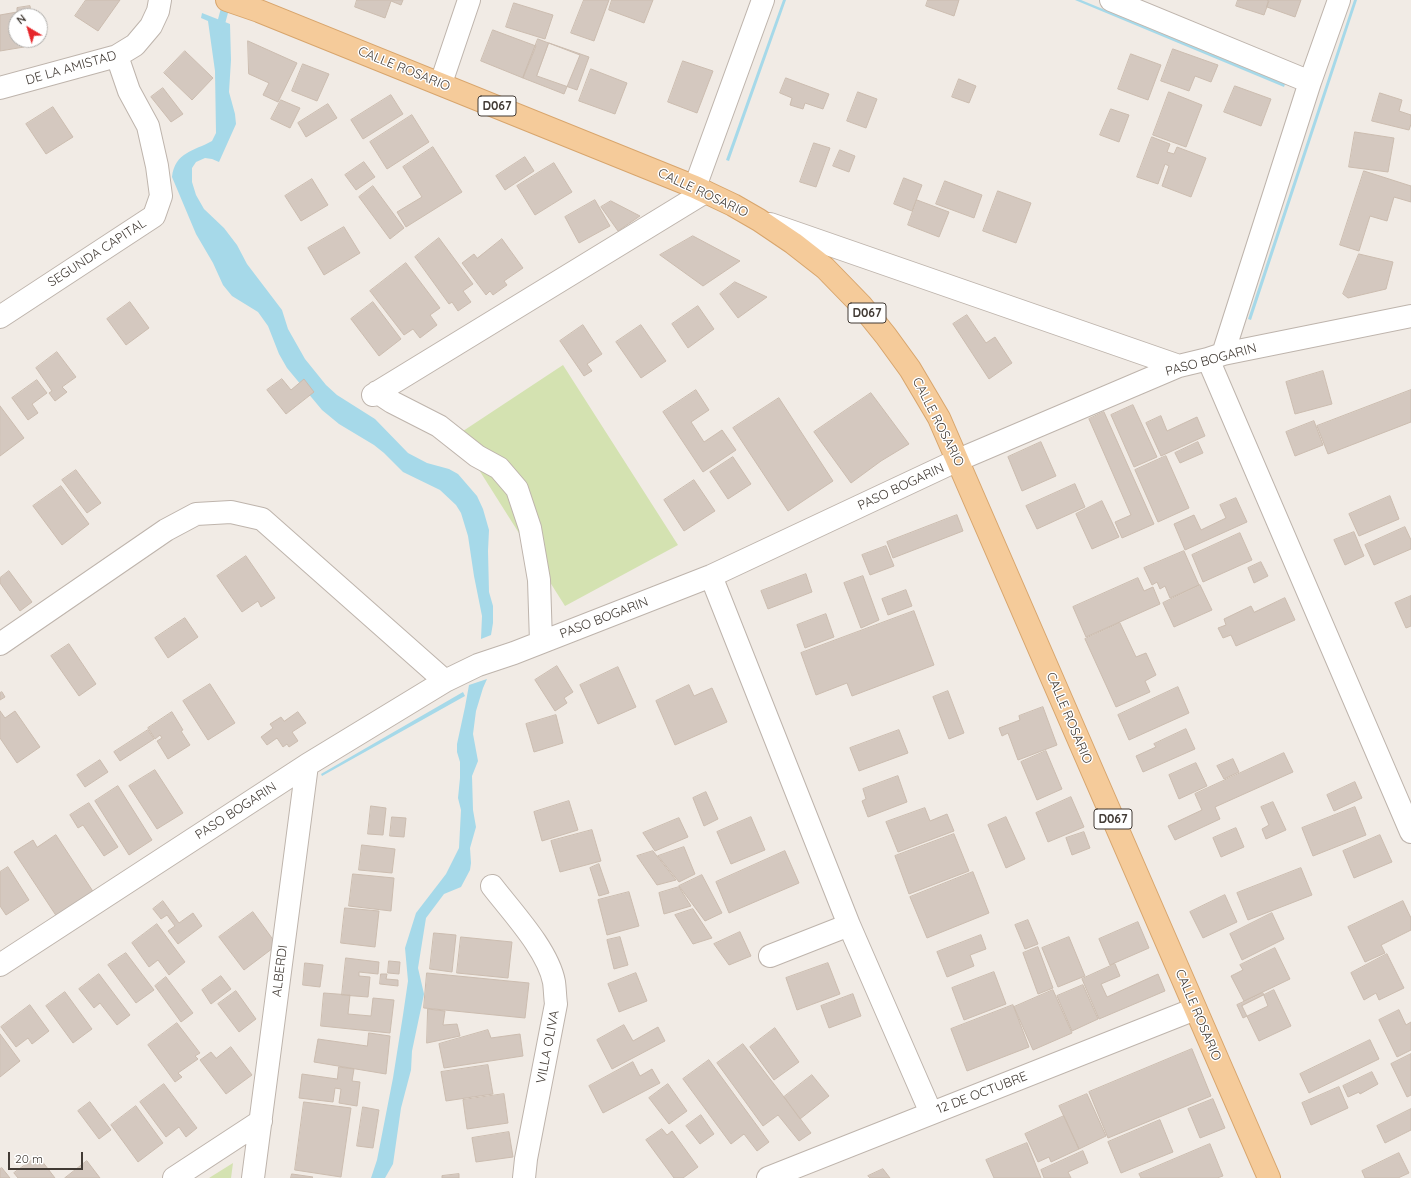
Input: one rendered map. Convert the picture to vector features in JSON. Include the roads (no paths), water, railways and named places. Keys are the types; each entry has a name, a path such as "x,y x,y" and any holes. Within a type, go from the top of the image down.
{"main road":[{"name":"CALLE ROSARIO","path":"227,0 259,11 700,189 759,220 793,243 825,268 861,305 910,369 939,418 1269,1178"}],"street":[{"name":"DE LA AMISTAD","path":"0,88 117,56 135,45 151,26 158,12 160,0"},
{"path":"441,84 469,0"},
{"path":"541,642 539,580 530,528 517,489 499,468 477,456 439,426 375,394 700,189 763,0"},
{"path":"1111,0 1310,82"},
{"path":"1339,0 1216,356 1411,832"},
{"name":"SEGUNDA CAPITAL","path":"0,317 154,216 161,196 157,166 148,126 129,91 117,56"},
{"path":"759,220 1179,366"},
{"name":"PASO BOGARIN","path":"0,966 307,765 445,681 478,665 514,653 711,576 958,460 1179,366 1216,356 1411,316"},
{"path":"0,644 166,530 196,514 231,512 262,519 445,681"},
{"path":"711,576 849,925 931,1113"},
{"name":"ALBERDI","path":"253,1178 307,765"},
{"name":"VILLA OLIVA","path":"492,886 536,944 547,963 554,981 556,1004 526,1159 524,1178"},
{"path":"770,956 849,925"},
{"name":"12 DE OCTUBRE","path":"768,1178 1195,1009"},
{"path":"174,1178 261,1121"}],"water":[{"path":"783,0 786,0 729,161 726,160"},
{"path":"1075,0 1081,0 1285,84 1284,87"},
{"path":"1354,0 1357,0 1251,320 1248,319"},
{"path":"202,13 230,24 231,60 229,92 236,124 219,162 205,158 196,162 192,168 192,182 196,195 204,209 224,228 237,245 247,264 282,310 288,329 305,359 326,385 337,395 375,419 408,453 427,463 449,469 458,474 477,496 483,509 489,530 489,592 493,606 491,635 481,639 482,616 468,536 461,513 456,505 440,490 403,472 374,445 339,424 322,410 287,368 279,354 268,326 258,312 232,296 223,285 213,263 196,234 172,177 177,162 181,157 186,153 212,141 216,133 215,71 208,21 201,18"},
{"path":"487,679 476,711 473,734 478,761 472,776 473,810 476,827 470,848 470,870 461,887 444,894 426,918 418,968 424,994 412,1051 411,1070 401,1108 393,1164 385,1178 371,1178 377,1160 393,1078 403,1015 408,981 405,948 416,913 446,874 459,848 461,810 458,798 460,762 457,752 457,744 469,685"},
{"path":"463,692 465,696 322,776 321,774"}],"waterway":[{"path":"219,31 227,1"}]}
